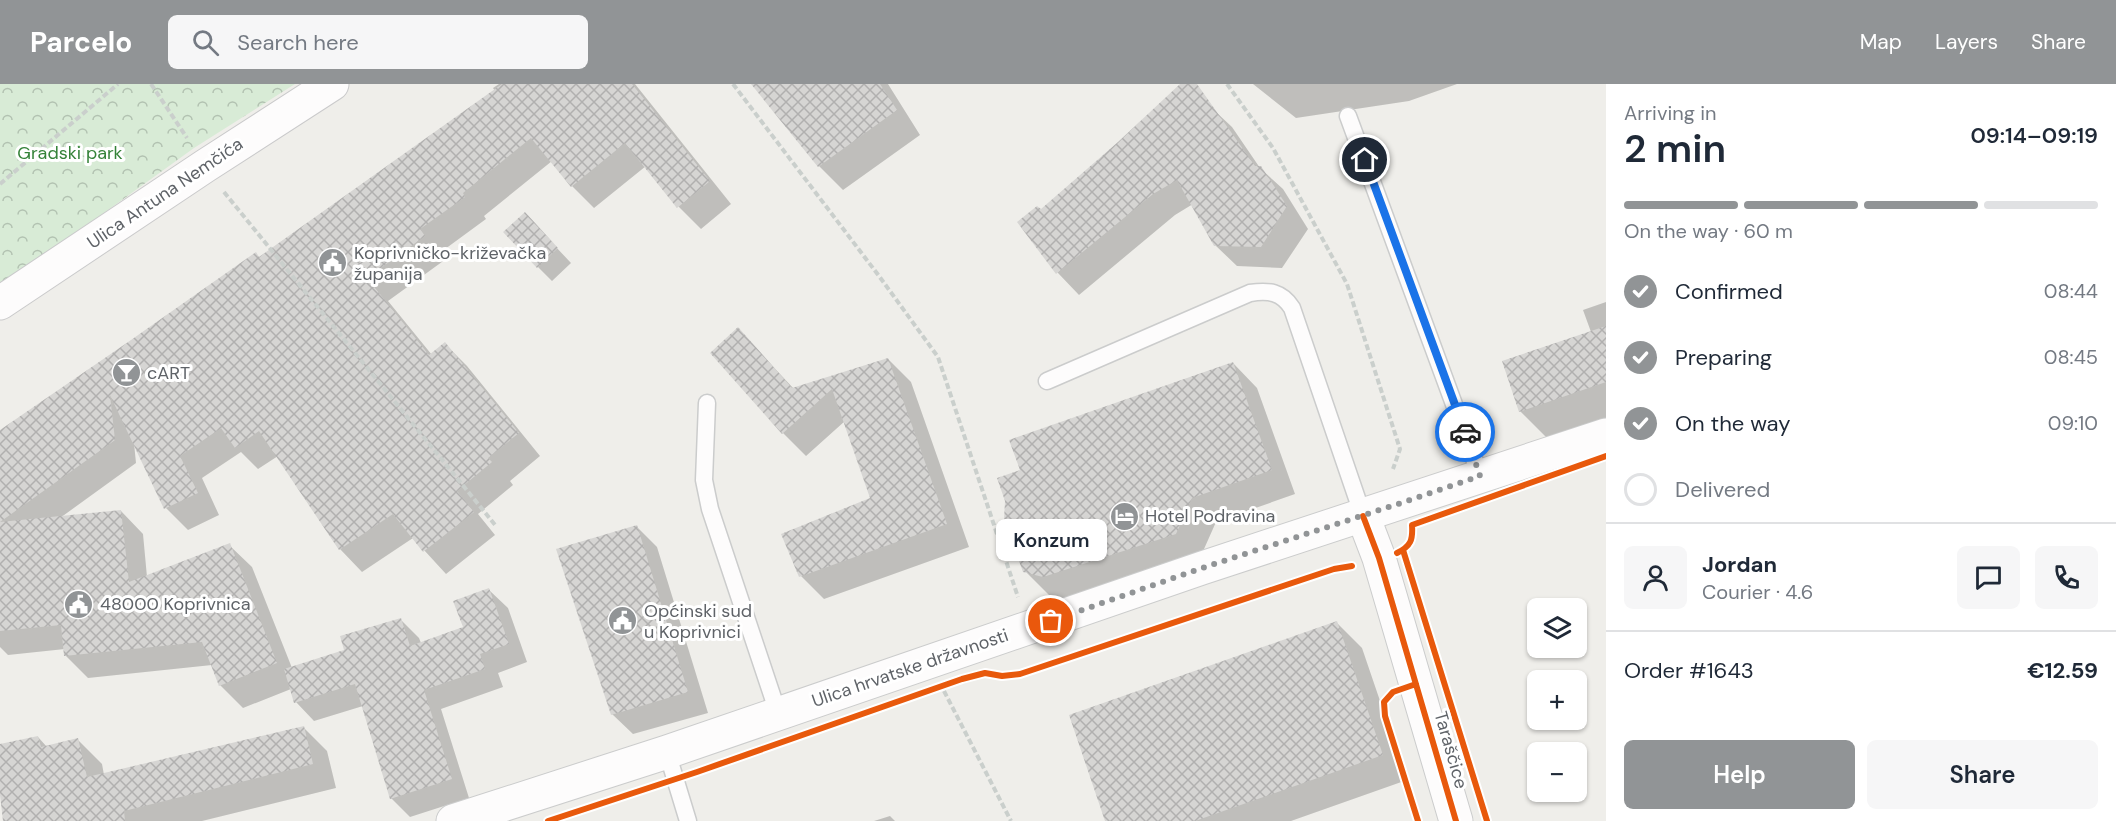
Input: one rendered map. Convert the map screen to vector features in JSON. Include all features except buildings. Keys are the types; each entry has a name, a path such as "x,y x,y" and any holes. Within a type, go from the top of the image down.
{"street":[{"name":"Ulica Antuna Nemčića","path":"0,303 332,84"},
{"name":"Ulica hrvatske državnosti","path":"453,821 667,752 1202,568 1606,435"},
{"name":"Taraščice","path":"1363,516 1379,558 1456,821"}],"lane":[{"path":"1348,116 1480,476"},
{"path":"1047,381 1250,293 1262,291 1275,293 1286,298 1292,308 1363,516"},
{"path":"707,403 704,480 708,499 778,712"},
{"path":"667,752 688,821"}],"path":[{"path":"0,184 118,84"},
{"path":"151,84 188,139"},
{"path":"733,84 938,357 1021,606"},
{"path":"1227,84 1273,148 1347,284 1400,449 1393,470"},
{"path":"218,184 496,526"},
{"path":"952,683 942,687 1011,821"}],"green space":[{"name":"Gradski park","path":"0,84 295,84 194,148 0,288"}],"cycle path":[{"path":"1397,553 1410,542 1412,525 1606,456"},
{"path":"1363,516 1379,558 1456,821"},
{"path":"1403,550 1487,821"},
{"path":"548,821 697,772 962,679 985,673 1002,676 1020,674 1334,569 1352,566"},
{"path":"1416,684 1393,692 1384,702 1385,716 1418,821"}],"way so far":[{"path":"1051,621 1202,568 1480,476 1465,432"}],"place":[{"name":"Koprivničko-križevačka županija","path":"333,263"},
{"name":"cART","path":"126,373"},
{"name":"Hotel Podravina","path":"1124,516"},
{"name":"48000 Koprivnica","path":"79,604"},
{"name":"Općinski sud u Koprivnici","path":"623,621"},
{"name":"Konzum","path":"1051,621"}],"route":[{"path":"1365,160 1465,432"}]}
